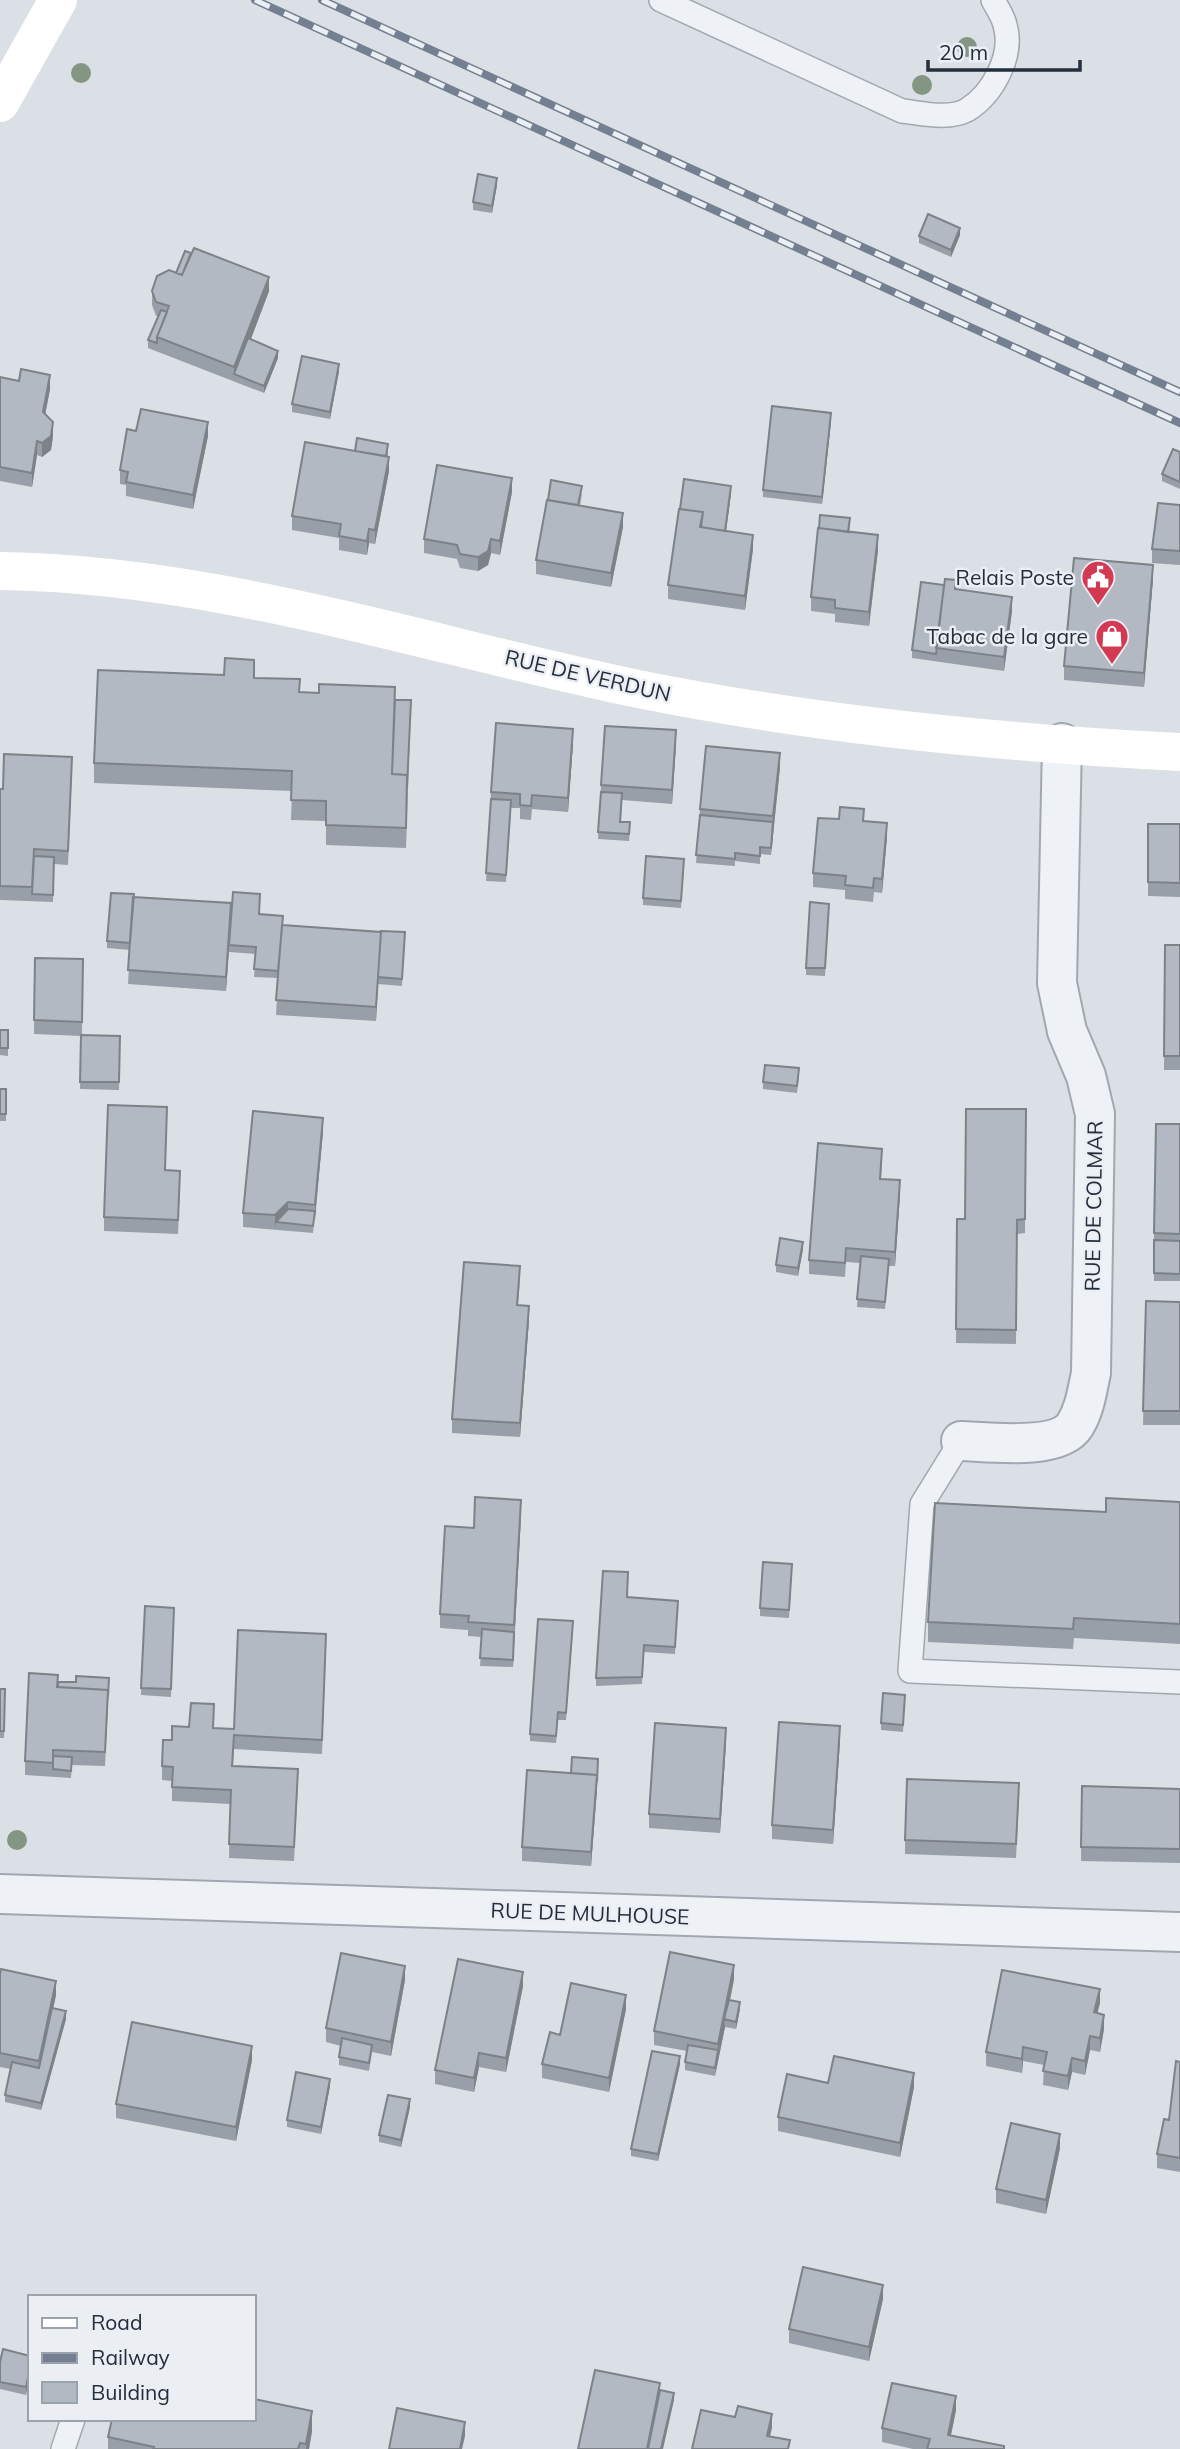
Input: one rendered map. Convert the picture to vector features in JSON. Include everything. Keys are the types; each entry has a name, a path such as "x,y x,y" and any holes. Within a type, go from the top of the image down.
{"main road":[{"path":"0,103 58,0"},
{"name":"RUE DE VERDUN","path":"0,571 99,575 159,583 332,616 641,689 826,720 1180,752"}],"street":[{"name":"RUE DE COLMAR","path":"961,1441 1055,1440 1074,1428 1084,1408 1091,1373 1095,1114 1086,1076 1067,1031 1057,983 1062,743"},
{"name":"RUE DE MULHOUSE","path":"0,1894 1180,1932"}],"lane":[{"path":"661,0 902,111 939,116 966,111 990,89 1005,61 1006,26 993,0"},
{"path":"961,1441 922,1504 910,1671 1180,1682"},
{"path":"63,2449 73,2421"}],"building":[{"path":"478,174 497,178 492,206 473,202"},
{"path":"928,214 960,228 951,250 919,236"},
{"path":"194,248 269,277 234,367 157,337 169,306 156,302 152,291 157,276 169,270 182,275"},
{"path":"185,251 191,253 182,275 176,273"},
{"path":"161,310 167,312 157,343 148,340"},
{"path":"248,338 278,351 264,386 234,374"},
{"path":"302,356 339,364 330,412 292,404"},
{"path":"21,369 50,375 43,412 53,422 51,436 42,443 37,441 32,473 0,467 0,377 19,381"},
{"path":"772,406 831,413 822,497 763,490"},
{"path":"141,409 208,422 193,495 126,482 128,472 120,470 127,429 136,431"},
{"path":"357,438 388,444 386,456 355,451"},
{"path":"305,442 389,457 375,530 369,529 367,541 339,536 341,524 292,516"},
{"path":"1173,449 1180,452 1180,482 1162,474"},
{"path":"437,465 512,478 500,541 491,539 488,551 478,557 460,554 457,545 424,539"},
{"path":"684,479 731,486 725,531 701,527 703,512 680,509"},
{"path":"551,480 582,486 578,505 548,500"},
{"path":"547,500 623,513 611,573 536,560"},
{"path":"1158,503 1180,505 1180,551 1152,549"},
{"path":"679,509 703,512 700,527 753,535 745,596 668,585"},
{"path":"820,515 850,518 848,532 819,528"},
{"path":"818,528 878,535 869,612 835,608 835,600 811,597"},
{"path":"1074,558 1153,565 1144,673 1064,666"},
{"path":"945,579 956,580 955,589 1012,597 1004,657 936,648"},
{"path":"921,582 944,585 936,654 912,650"},
{"path":"225,658 254,660 254,678 300,679 299,692 319,693 319,684 395,687 392,774 407,775 406,828 326,825 326,801 291,800 292,771 94,763 98,670 224,675"},
{"path":"395,700 411,700 407,787 407,775 392,774"},
{"path":"496,723 573,729 568,798 532,795 531,806 520,805 520,794 491,792"},
{"path":"605,726 676,730 672,790 601,785"},
{"path":"706,746 780,753 773,816 700,809"},
{"path":"4,754 72,757 68,851 34,849 32,887 0,886 0,789 3,789"},
{"path":"601,792 622,793 620,822 630,822 629,834 598,832"},
{"path":"491,799 511,800 506,875 486,873"},
{"path":"840,807 864,809 863,821 887,823 882,879 874,878 873,888 845,885 846,876 813,873 818,818 839,819"},
{"path":"700,815 773,822 771,848 760,847 760,856 735,853 735,859 696,855"},
{"path":"1148,824 1180,824 1180,883 1148,882"},
{"path":"34,856 54,857 53,895 32,894"},
{"path":"646,856 684,859 681,901 643,898"},
{"path":"233,892 260,894 259,914 283,916 278,971 254,969 256,947 229,945"},
{"path":"111,893 134,894 130,943 107,941"},
{"path":"133,897 231,903 226,977 128,970"},
{"path":"810,902 829,904 825,968 806,968"},
{"path":"282,925 381,932 376,1007 276,1000"},
{"path":"381,931 405,932 402,979 378,977"},
{"path":"1165,945 1180,945 1180,1056 1164,1056"},
{"path":"35,958 83,959 82,1022 34,1020"},
{"path":"0,1030 8,1030 8,1048 0,1048"},
{"path":"81,1035 120,1036 119,1082 80,1082"},
{"path":"765,1065 799,1068 797,1086 763,1082"},
{"path":"0,1089 6,1089 6,1114 0,1114"},
{"path":"108,1105 167,1107 165,1170 180,1171 178,1220 104,1217"},
{"path":"966,1109 1026,1109 1025,1219 1017,1220 1016,1330 956,1329 957,1219 965,1219"},
{"path":"253,1111 323,1118 315,1205 288,1202 275,1215 243,1213"},
{"path":"1156,1124 1180,1124 1180,1234 1154,1233"},
{"path":"818,1143 882,1149 880,1179 900,1180 895,1252 846,1248 845,1263 809,1260"},
{"path":"288,1209 315,1211 313,1226 276,1222"},
{"path":"780,1238 803,1242 798,1268 776,1265"},
{"path":"1154,1240 1180,1241 1180,1274 1154,1273"},
{"path":"861,1256 889,1259 885,1302 857,1299"},
{"path":"464,1262 520,1266 517,1305 529,1306 520,1423 452,1419"},
{"path":"1146,1301 1180,1302 1180,1411 1143,1411"},
{"path":"475,1497 521,1500 514,1625 468,1622 469,1616 440,1614 445,1526 474,1528"},
{"path":"1106,1498 1180,1502 1180,1624 1074,1618 1073,1629 928,1622 935,1503 1106,1512"},
{"path":"763,1562 792,1564 789,1610 760,1608"},
{"path":"603,1571 628,1572 627,1597 678,1601 675,1647 644,1645 642,1677 596,1678"},
{"path":"145,1606 174,1608 171,1689 141,1688"},
{"path":"538,1619 573,1621 566,1713 558,1712 556,1736 530,1734"},
{"path":"482,1629 514,1632 513,1660 480,1658"},
{"path":"238,1630 326,1634 322,1740 234,1735 232,1766 298,1769 294,1847 229,1844 231,1790 172,1787 173,1767 162,1766 163,1740 172,1740 172,1726 189,1727 191,1703 214,1704 213,1728 234,1729"},
{"path":"29,1673 58,1675 57,1687 108,1690 105,1752 53,1750 53,1763 25,1761"},
{"path":"76,1676 109,1678 108,1697 108,1690 58,1687 58,1682 76,1682"},
{"path":"0,1689 5,1689 4,1731 0,1731"},
{"path":"883,1693 905,1695 903,1725 881,1723"},
{"path":"779,1722 840,1726 833,1830 772,1825"},
{"path":"655,1723 726,1728 720,1819 649,1814"},
{"path":"53,1756 72,1757 71,1771 53,1769"},
{"path":"572,1757 598,1759 597,1782 597,1775 571,1773"},
{"path":"527,1770 597,1775 591,1852 522,1847"},
{"path":"907,1779 1019,1783 1016,1844 905,1840"},
{"path":"1082,1786 1180,1789 1180,1849 1081,1847"},
{"path":"670,1952 734,1965 718,2044 654,2031"},
{"path":"341,1953 405,1966 391,2042 326,2028"},
{"path":"458,1959 523,1972 506,2058 479,2053 474,2078 435,2070"},
{"path":"1,1969 56,1981 39,2061 0,2053"},
{"path":"1002,1970 1100,1989 1094,2012 1104,2015 1100,2038 1090,2036 1085,2061 1072,2058 1068,2076 1043,2071 1047,2052 1023,2047 1022,2059 986,2052"},
{"path":"571,1983 626,1995 609,2078 542,2064 550,2032 560,2035"},
{"path":"729,2000 740,2002 736,2022 724,2019"},
{"path":"52,2008 66,2011 41,2103 5,2095 12,2062 39,2068"},
{"path":"132,2022 252,2046 236,2127 116,2104"},
{"path":"342,2038 372,2045 369,2063 339,2057"},
{"path":"688,2045 718,2050 715,2068 685,2062"},
{"path":"652,2051 680,2056 658,2154 631,2149"},
{"path":"834,2056 914,2073 900,2143 778,2117 787,2074 828,2083"},
{"path":"1176,2061 1180,2062 1180,2158 1157,2154 1164,2119 1169,2120"},
{"path":"296,2072 330,2079 321,2127 287,2120"},
{"path":"388,2095 410,2099 401,2140 379,2135"},
{"path":"1011,2123 1060,2134 1046,2200 996,2189"},
{"path":"803,2267 883,2285 869,2347 789,2329"},
{"path":"3,2349 28,2355 26,2387 0,2382"},
{"path":"595,2370 660,2383 647,2449 578,2449"},
{"path":"892,2383 956,2396 948,2435 1004,2446 1004,2449 927,2449 930,2439 882,2428"},
{"path":"660,2390 674,2393 661,2449 648,2449"},
{"path":"256,2399 312,2411 306,2444 300,2443 298,2449 153,2449 154,2447 108,2437 112,2421 256,2421"},
{"path":"738,2406 772,2414 767,2436 790,2440 788,2449 692,2449 701,2410 735,2417"},
{"path":"397,2408 465,2422 460,2449 389,2449"}],"railway":[{"path":"255,0 1180,423"},
{"path":"322,0 1180,392"}],"place":[{"name":"Relais Poste","path":"1098,607"},
{"name":"Tabac de la gare","path":"1112,666"}]}
